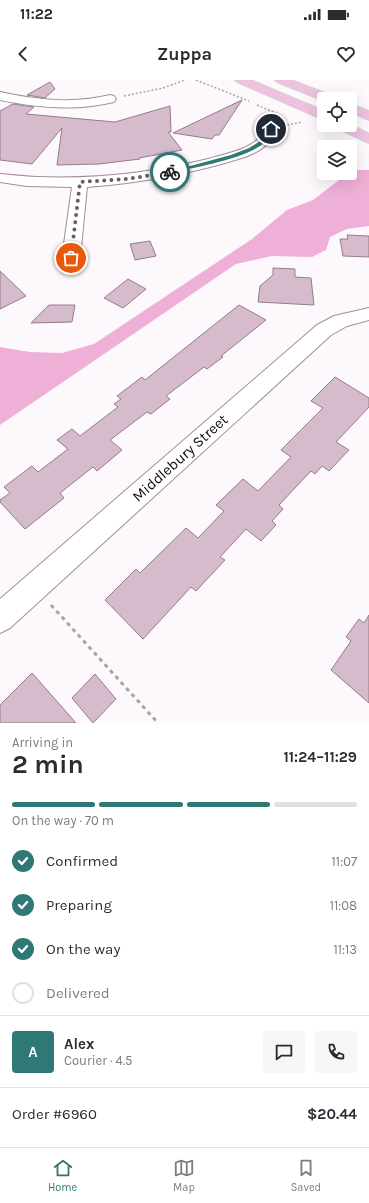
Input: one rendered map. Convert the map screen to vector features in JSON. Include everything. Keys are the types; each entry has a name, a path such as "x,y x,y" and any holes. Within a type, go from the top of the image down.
{"main road":[{"path":"242,80 317,113"},
{"path":"281,80 317,94"},
{"path":"357,111 369,116"},
{"path":"355,132 369,139"}],"street":[{"path":"0,96 64,105 88,105 110,99"},
{"path":"0,178 46,182 80,182 127,179 191,168 251,149 264,141 271,129"},
{"path":"71,258 80,182"},
{"name":"Middlebury Street","path":"0,618 324,330 341,321 369,314"}],"path":[{"path":"110,99 130,94 165,89 175,86 185,80"},
{"path":"34,587 158,723"}],"shaded area":[{"path":"357,170 369,170 369,226 347,229 330,237 326,250 312,257 272,256 236,264 0,425 0,347 30,352 62,353 94,344 252,239 287,210 313,200 339,180 357,180"}],"building":[{"path":"50,82 55,89 45,98 27,95"},
{"path":"242,100 219,135 215,135 212,139 173,133"},
{"path":"13,104 34,107 26,114 115,122 170,106 171,132 168,132 182,150 139,158 140,159 99,164 57,165 62,128 32,164 0,160 0,111"},
{"path":"347,235 369,236 369,257 343,256 340,239 348,239"},
{"path":"150,241 156,256 135,260 130,244"},
{"path":"273,268 295,269 295,277 311,278 314,305 258,302 260,286 273,275"},
{"path":"0,271 26,296 0,309"},
{"path":"128,279 146,289 123,308 104,298"},
{"path":"49,305 75,305 72,322 31,323"},
{"path":"239,305 266,320 221,356 223,357 207,369 204,367 166,396 170,399 151,414 147,412 110,440 122,450 97,471 93,467 60,493 64,498 25,529 0,502 0,500 10,493 4,487 32,466 38,472 68,449 57,440 72,429 80,436 118,407 114,404 121,399 117,396 142,377 145,380"},
{"path":"335,377 369,398 369,407 336,442 349,450 329,471 322,466 315,474 311,471 279,505 283,509 272,521 276,525 261,541 246,529 220,557 225,560 196,591 191,587 143,639 105,600 136,569 140,573 186,528 198,538 224,511 216,505 243,479 258,491 291,457 281,450 323,408 311,401"},
{"path":"369,615 369,703 331,670 351,641 346,637 359,619 364,623"},
{"path":"32,673 76,723 0,723 0,705"},
{"path":"95,674 116,699 93,723 72,698"}],"way so far":[{"path":"71,258 80,182 127,179 170,172"}],"route":[{"path":"170,172 191,168 233,156 251,149 264,141 271,129"}]}
